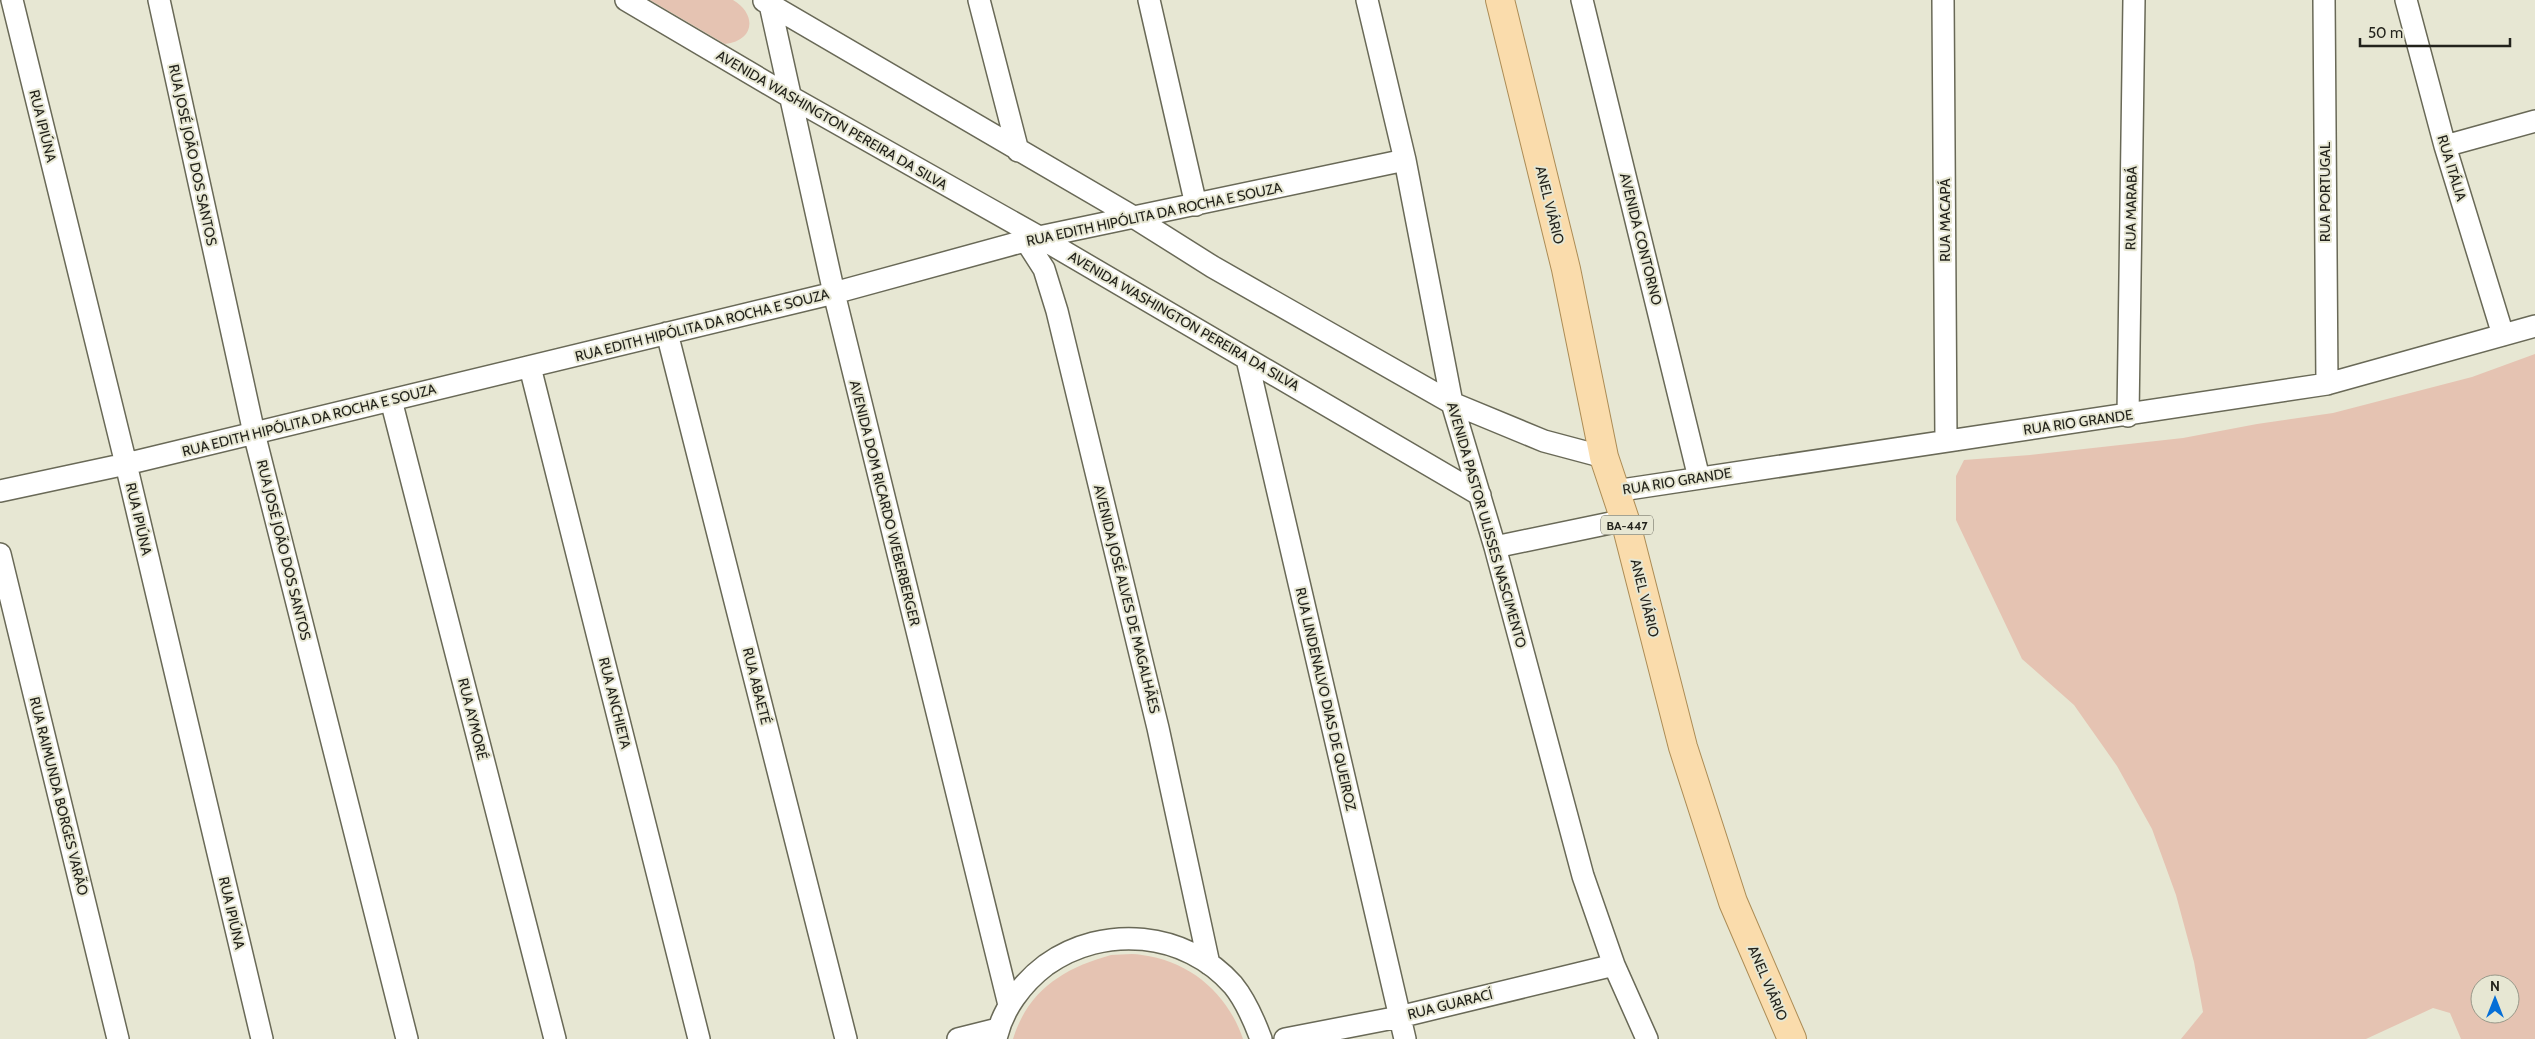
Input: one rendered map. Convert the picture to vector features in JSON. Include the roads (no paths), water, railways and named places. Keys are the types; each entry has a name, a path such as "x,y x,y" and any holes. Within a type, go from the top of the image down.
{"main road":[{"name":"ANEL VIÁRIO","path":"1500,0 1566,269 1604,457 1625,520 1686,756 1733,902 1792,1039"}],"street":[{"name":"RUA IPIÚNA","path":"12,0 126,464 262,1039"},
{"name":"RUA JOSÉ JOÃO DOS SANTOS","path":"159,0 254,433 407,1039"},
{"name":"AVENIDA WASHINGTON PEREIRA DA SILVA","path":"626,0 1033,239 1247,359 1480,495"},
{"path":"979,0 1018,151"},
{"path":"1149,0 1196,205"},
{"name":"AVENIDA PASTOR ULISSES NASCIMENTO","path":"1367,0 1405,160 1452,403 1495,547 1583,876 1614,965 1647,1039"},
{"name":"AVENIDA CONTORNO","path":"1582,0 1699,478"},
{"name":"RUA MACAPÁ","path":"1943,0 1946,440"},
{"name":"RUA MARABÁ","path":"2128,416 2134,0"},
{"name":"RUA PORTUGAL","path":"2324,0 2327,384"},
{"name":"RUA ITÁLIA","path":"2406,0 2445,146 2503,335"},
{"name":"AVENIDA DOM RICARDO WEBERBERGER","path":"767,2 834,293 1009,1005"},
{"path":"767,2 1018,151 1132,216 1212,267 1452,403 1544,441 1604,457"},
{"path":"2445,146 2535,122"},
{"name":"RUA EDITH HIPÓLITA DA ROCHA E SOUZA","path":"0,491 126,464 834,293 1033,239 1132,216 1196,205 1405,160"},
{"name":"AVENIDA JOSÉ ALVES DE MAGALHÃES","path":"1033,239 1057,311 1158,728 1209,964"},
{"name":"RUA RIO GRANDE","path":"1615,491 1946,440 2128,416 2327,384 2535,326"},
{"name":"RUA ABAETÉ","path":"667,333 846,1039"},
{"name":"RUA LINDENALVO DIAS DE QUEIROZ","path":"1247,359 1405,1039"},
{"name":"RUA ANCHIETA","path":"530,367 700,1039"},
{"name":"RUA AYMORÉ","path":"391,400 555,1039"},
{"path":"1495,547 1625,520"},
{"name":"RUA RAIMUNDA BORGES VARÃO","path":"0,554 118,1039"},
{"path":"958,1039 997,1034 1009,1005 1033,975 1064,953 1100,940 1138,938 1175,946 1209,964 1233,986 1251,1013 1261,1039"},
{"name":"RUA GUARACÍ","path":"1286,1039 1399,1017 1614,965"}]}
